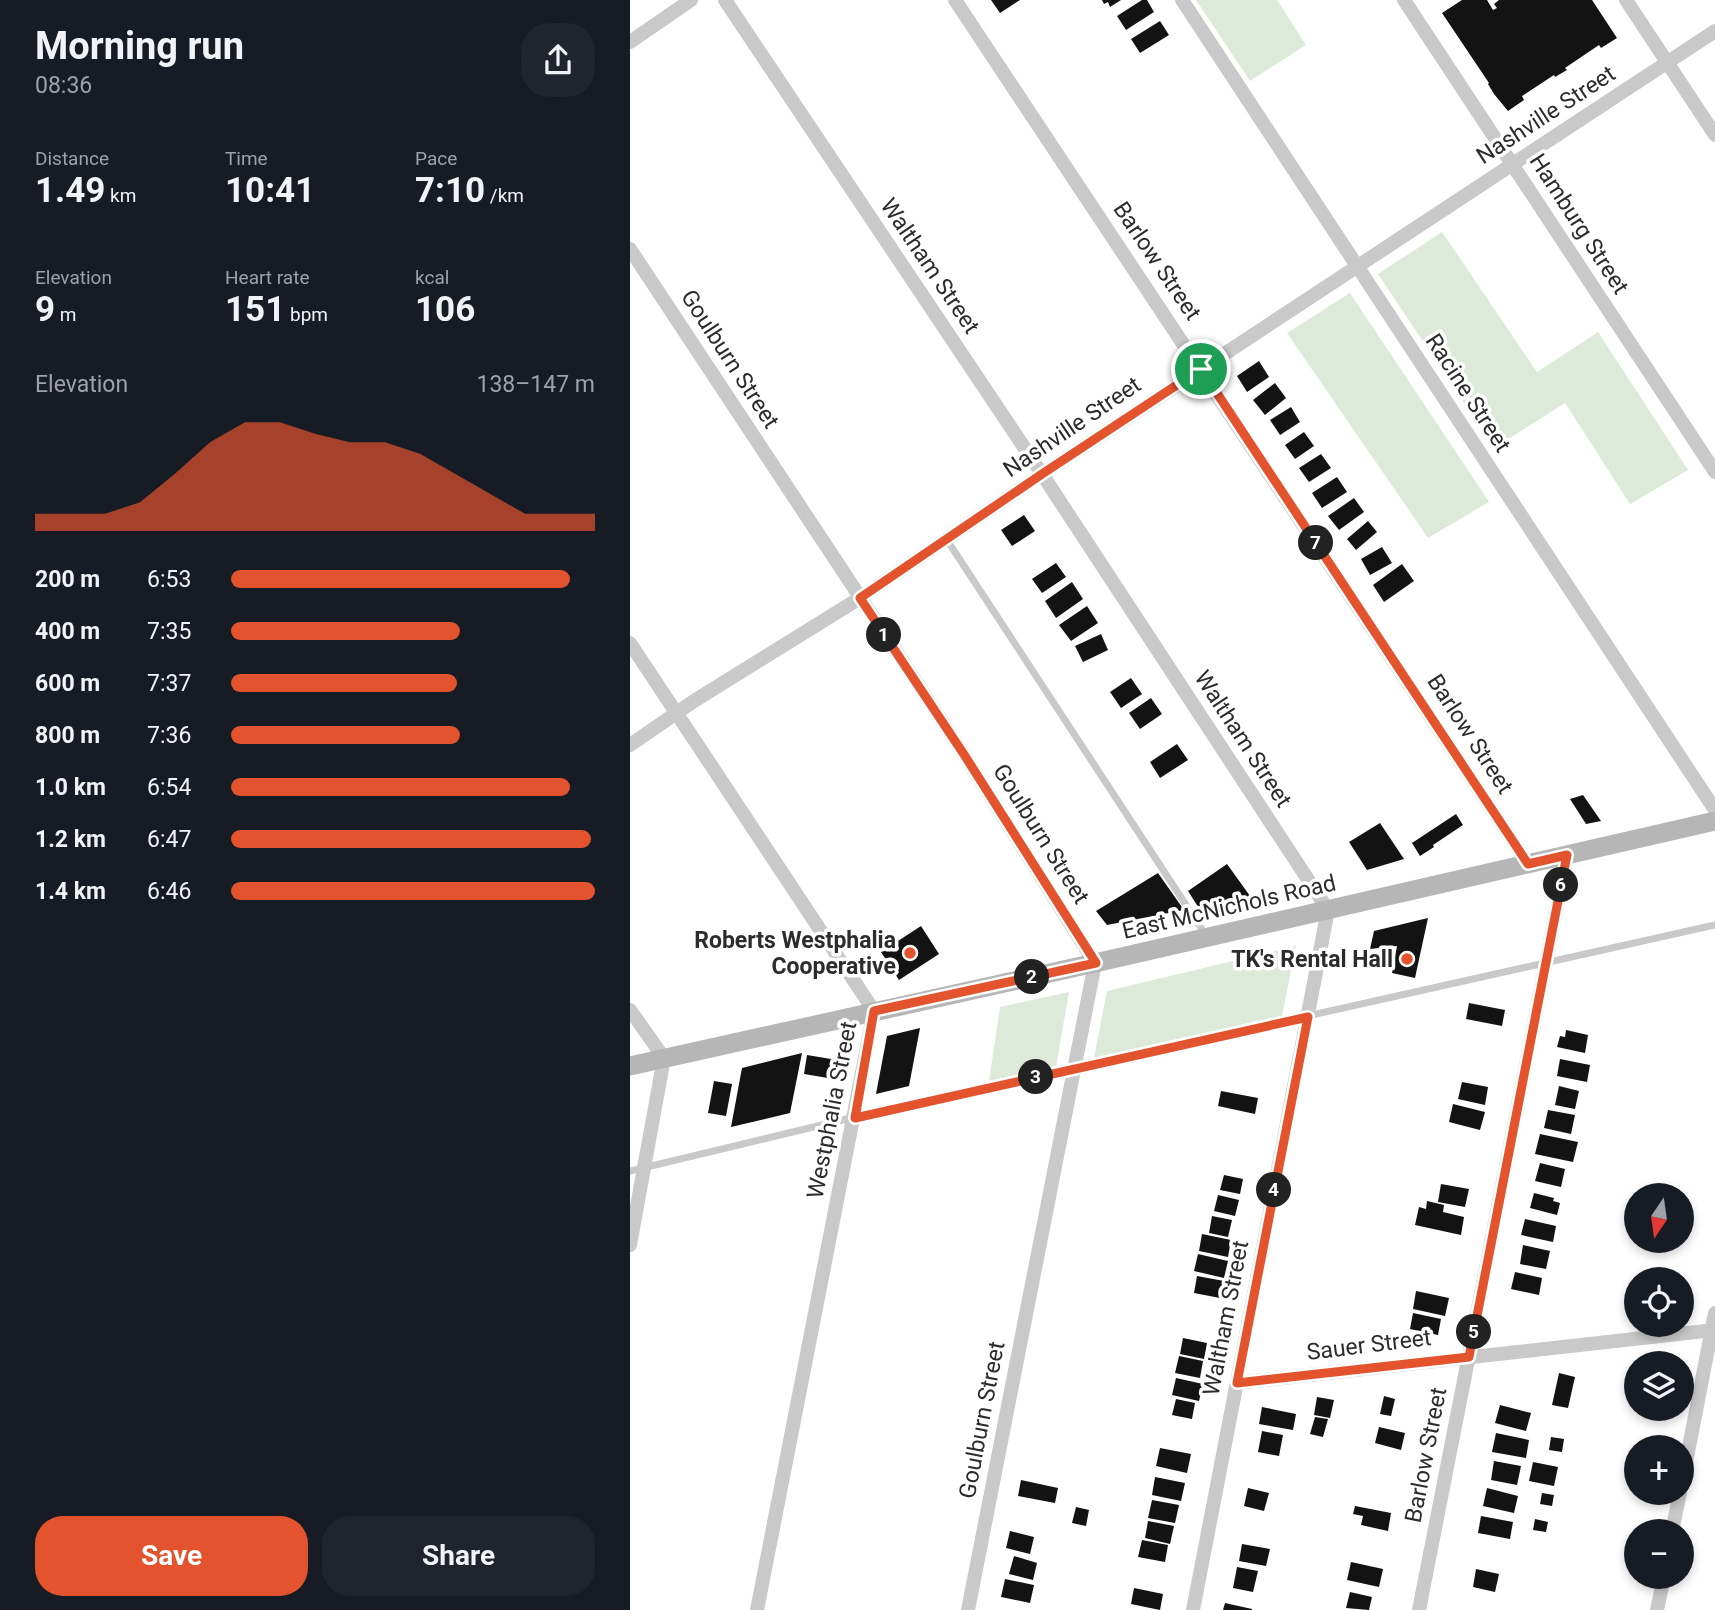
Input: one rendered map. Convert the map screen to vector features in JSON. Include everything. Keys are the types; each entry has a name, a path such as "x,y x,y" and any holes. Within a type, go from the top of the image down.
{"street":[{"path":"630,42 691,0"},
{"name":"Waltham Street","path":"725,0 1042,474 1328,909 1193,1610"},
{"name":"Barlow Street","path":"955,0 1528,864"},
{"name":"Racine Street","path":"1182,0 1715,810"},
{"name":"Hamburg Street","path":"1404,0 1715,472"},
{"path":"1626,0 1715,135"},
{"name":"Nashville Street","path":"630,745 860,598 1042,474 1715,31"},
{"name":"Goulburn Street","path":"630,249 965,756 1096,963 968,1610"},
{"name":"Westphalia Street","path":"630,643 874,1011 757,1610"},
{"name":"East McNichols Road","path":"630,1066 1096,963 1715,821"},
{"name":"Barlow Street","path":"1419,1610 1567,855"},
{"path":"630,1010 664,1058 630,1245"},
{"path":"1692,1435 1715,1313"},
{"name":"Sauer Street","path":"1237,1383 1713,1330"},
{"path":"1657,1610 1661,1589"}],"lane":[{"path":"946,539 1207,937"},
{"path":"630,1171 1715,925"}],"green space":[{"path":"1196,0 1277,0 1306,45 1250,81"},
{"path":"1442,232 1537,372 1598,332 1688,470 1630,504 1565,403 1494,448 1378,274"},
{"path":"1350,293 1489,502 1428,538 1287,333"},
{"path":"1296,946 1282,1016 1094,1058 1107,991"},
{"path":"1069,992 1056,1066 989,1081 1000,1007"}],"building":[{"path":"991,0 1020,0 1000,13"},
{"path":"1102,0 1121,0 1110,7 1108,2 1104,4"},
{"path":"1142,0 1147,0 1154,12 1126,30 1117,16"},
{"path":"1462,0 1487,0 1493,10 1497,8 1494,4 1499,0 1592,0 1617,38 1601,48 1599,45 1565,68 1567,70 1555,77 1554,75 1522,96 1524,100 1508,111 1494,94 1442,13"},
{"path":"1160,21 1169,35 1140,53 1131,39"},
{"path":"1259,361 1269,377 1247,392 1237,376"},
{"path":"1275,383 1286,398 1265,415 1253,400"},
{"path":"1291,407 1300,422 1280,435 1270,420"},
{"path":"1304,432 1314,446 1295,459 1285,445"},
{"path":"1321,454 1331,468 1309,482 1299,468"},
{"path":"1337,477 1347,492 1322,508 1312,493"},
{"path":"1354,498 1364,512 1339,530 1328,516"},
{"path":"1024,515 1035,531 1012,546 1001,530"},
{"path":"1368,521 1377,532 1356,550 1347,539"},
{"path":"1382,547 1392,563 1370,575 1361,559"},
{"path":"1056,563 1066,577 1042,593 1032,579"},
{"path":"1402,564 1414,581 1384,602 1373,585"},
{"path":"1072,582 1083,599 1056,618 1045,601"},
{"path":"1087,606 1098,623 1071,641 1059,625"},
{"path":"1101,634 1108,650 1083,662 1075,646"},
{"path":"1131,678 1142,694 1121,708 1110,692"},
{"path":"1151,698 1162,714 1140,729 1129,713"},
{"path":"1177,744 1188,760 1160,778 1150,762"},
{"path":"1583,795 1601,821 1586,824 1570,799"},
{"path":"1456,814 1463,825 1420,856 1412,843"},
{"path":"1380,823 1404,859 1367,870 1349,842"},
{"path":"1227,864 1250,896 1248,902 1202,913 1188,891"},
{"path":"1158,873 1184,910 1107,925 1096,911"},
{"name":"TK's Rental Hall","path":"1428,918 1415,978 1392,973 1397,946 1370,949 1374,931"},
{"name":"Roberts Westphalia Cooperative","path":"921,926 939,954 899,980 881,952"},
{"path":"1469,1003 1505,1010 1502,1026 1466,1019"},
{"path":"920,1028 909,1086 876,1094 887,1036"},
{"path":"1566,1030 1588,1035 1585,1053 1557,1047 1560,1036 1565,1037"},
{"path":"802,1053 790,1113 731,1127 742,1068"},
{"path":"807,1055 843,1061 840,1080 804,1074"},
{"path":"1560,1059 1590,1065 1587,1082 1557,1076"},
{"path":"714,1081 732,1084 726,1116 708,1113"},
{"path":"1462,1082 1488,1087 1485,1105 1458,1099"},
{"path":"1559,1086 1579,1091 1575,1109 1555,1105"},
{"path":"1221,1091 1258,1098 1255,1114 1218,1106"},
{"path":"1453,1104 1485,1112 1480,1130 1449,1122"},
{"path":"1548,1110 1575,1115 1571,1134 1544,1128"},
{"path":"1540,1134 1578,1142 1573,1162 1535,1154"},
{"path":"1540,1163 1565,1169 1561,1187 1535,1181"},
{"path":"1224,1175 1243,1179 1240,1194 1220,1190"},
{"path":"1441,1184 1469,1189 1465,1207 1438,1202"},
{"path":"1534,1193 1554,1198 1553,1201 1560,1203 1557,1215 1530,1208"},
{"path":"1218,1195 1239,1200 1235,1216 1214,1211"},
{"path":"1427,1201 1444,1205 1443,1212 1464,1217 1461,1235 1415,1225 1419,1207 1426,1209"},
{"path":"1212,1216 1232,1220 1228,1237 1209,1233"},
{"path":"1525,1219 1556,1226 1553,1242 1521,1235"},
{"path":"1202,1234 1231,1240 1228,1257 1199,1251"},
{"path":"1523,1245 1550,1251 1546,1269 1520,1264"},
{"path":"1198,1254 1228,1261 1224,1278 1194,1271"},
{"path":"1515,1272 1542,1278 1539,1295 1511,1289"},
{"path":"1197,1276 1224,1281 1220,1298 1194,1293"},
{"path":"1416,1291 1449,1298 1445,1316 1413,1309"},
{"path":"1413,1313 1441,1319 1438,1335 1410,1329"},
{"path":"1183,1338 1207,1343 1204,1359 1180,1354"},
{"path":"1179,1356 1203,1361 1200,1378 1175,1373"},
{"path":"1559,1373 1575,1377 1568,1408 1552,1405"},
{"path":"1176,1378 1203,1384 1199,1401 1172,1395"},
{"path":"1384,1396 1395,1399 1391,1416 1380,1414"},
{"path":"1317,1397 1334,1400 1330,1418 1314,1415"},
{"path":"1176,1399 1195,1403 1192,1419 1172,1415"},
{"path":"1500,1405 1531,1413 1526,1431 1495,1423"},
{"path":"1262,1407 1296,1414 1293,1430 1259,1424"},
{"path":"1315,1417 1328,1419 1323,1437 1310,1434"},
{"path":"1379,1427 1405,1433 1401,1450 1375,1443"},
{"path":"1262,1431 1283,1435 1279,1456 1258,1452"},
{"path":"1496,1433 1529,1440 1526,1458 1492,1452"},
{"path":"1551,1437 1564,1439 1562,1452 1549,1450"},
{"path":"1160,1448 1191,1454 1187,1473 1156,1466"},
{"path":"1494,1461 1521,1466 1517,1485 1491,1480"},
{"path":"1533,1462 1558,1467 1554,1486 1529,1481"},
{"path":"1155,1477 1185,1483 1181,1501 1152,1495"},
{"path":"1021,1480 1058,1488 1055,1503 1018,1496"},
{"path":"1248,1488 1269,1493 1264,1511 1244,1506"},
{"path":"1487,1488 1518,1496 1514,1513 1483,1506"},
{"path":"1542,1493 1554,1495 1552,1506 1540,1504"},
{"path":"1152,1500 1179,1505 1175,1523 1148,1518"},
{"path":"1355,1506 1391,1513 1388,1531 1361,1525 1363,1516 1353,1514"},
{"path":"1076,1507 1089,1510 1086,1526 1072,1523"},
{"path":"1481,1516 1513,1522 1510,1539 1478,1533"},
{"path":"1535,1519 1548,1522 1546,1532 1533,1530"},
{"path":"1148,1521 1174,1526 1170,1544 1145,1538"},
{"path":"1010,1531 1034,1537 1030,1554 1006,1548"},
{"path":"1142,1540 1168,1545 1165,1562 1138,1557"},
{"path":"1242,1544 1270,1549 1266,1566 1239,1561"},
{"path":"1014,1556 1037,1563 1033,1580 1009,1574"},
{"path":"1351,1562 1383,1569 1379,1587 1347,1580"},
{"path":"1237,1567 1258,1571 1253,1592 1233,1588"},
{"path":"1476,1569 1499,1574 1495,1592 1473,1587"},
{"path":"1005,1579 1034,1585 1030,1603 1001,1597"},
{"path":"1134,1588 1163,1594 1160,1610 1131,1604"},
{"path":"1350,1592 1372,1597 1369,1610 1346,1608"},
{"path":"1225,1603 1252,1609 1252,1610 1223,1610"}],"place":[{"name":"Roberts Westphalia Cooperative","path":"910,953"},
{"name":"TK's Rental Hall","path":"1407,959"}],"route":[{"path":"1201,369 1528,864 1567,855 1469,1357 1237,1383 1308,1017 855,1118 874,1011 1096,963 965,756 860,598 1201,369"}]}
